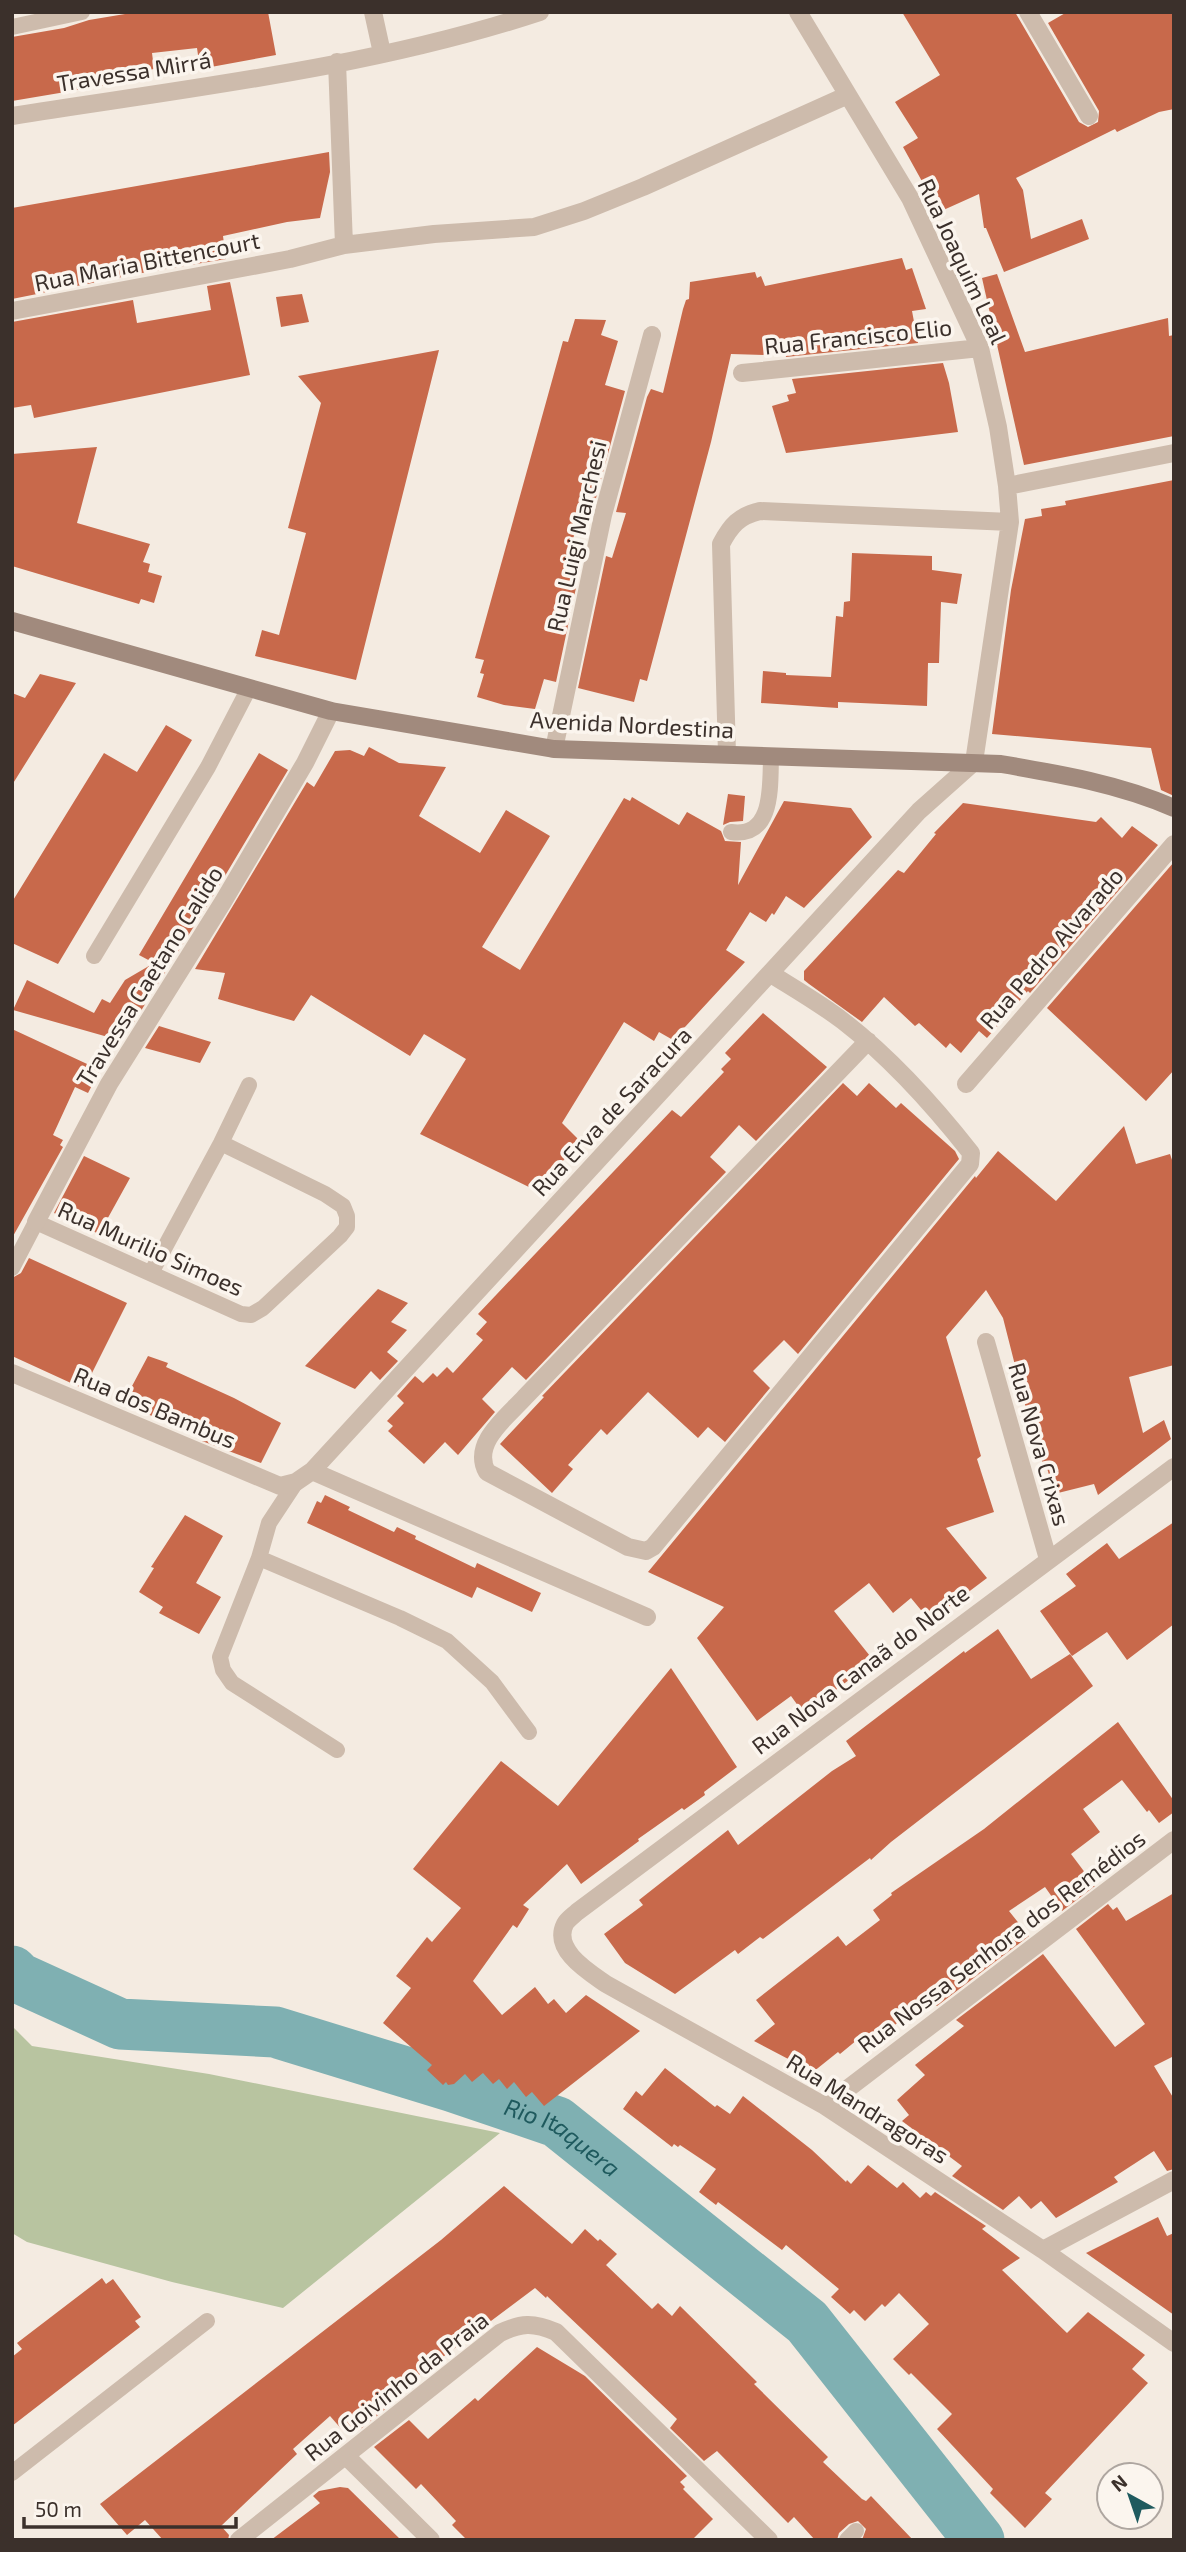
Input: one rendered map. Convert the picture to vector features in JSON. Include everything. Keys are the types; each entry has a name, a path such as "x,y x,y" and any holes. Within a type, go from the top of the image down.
{"main road":[{"name":"Avenida Nordestina","path":"12,621 331,711 554,749 1001,764 1064,775 1123,790 1174,808"}],"street":[{"path":"373,12 382,54"},
{"name":"Travessa Mirrá","path":"12,116 264,76 382,54 477,33 540,12"},
{"name":"Rua Joaquim Leal","path":"798,12 910,198 980,348 998,427 1010,522 975,762"},
{"path":"1028,12 1089,116"},
{"path":"337,62 344,245"},
{"name":"Rua Maria Bittencourt","path":"12,311 290,259 344,245 434,234 534,228 643,187 848,95"},
{"name":"Rua Luigi Marchesi","path":"554,749 603,515 652,335"},
{"name":"Rua Francisco Elio","path":"742,373 980,348"},
{"path":"1007,486 1174,453"},
{"path":"727,754 722,544 731,525 745,515 760,511 1010,522"},
{"name":"Travessa Caetano Calido","path":"36,1222 108,1084 223,902 305,763 331,711"},
{"name":"Rua Erva de Saracura","path":"288,1484 312,1471 919,811 975,762"},
{"name":"Rua Pedro Alvarado","path":"966,1084 1174,844"},
{"path":"771,974 841,1019 868,1041 884,1055 962,1141 971,1153 970,1164 653,1547 646,1552 628,1547 487,1472 482,1462 482,1451 489,1437 868,1041"},
{"name":"Rua Nova Crixas","path":"986,1342 1048,1559"},
{"name":"Rua dos Bambus","path":"12,1373 288,1484"},
{"name":"Rua Nova Canaã do Norte","path":"577,1912 1174,1467"},
{"path":"312,1471 647,1617"},
{"name":"Rua Nossa Senhora dos Remédios","path":"825,2106 1174,1840"},
{"name":"Rua Mandragoras","path":"577,1912 565,1924 564,1938 568,1951 582,1967 683,2028 825,2106 1043,2250 1174,2343"},
{"path":"1043,2250 1174,2180"},
{"name":"Rua Goivinho da Praia","path":"239,2540 499,2333 516,2325 543,2327 556,2332 769,2540"},
{"path":"346,2456 431,2540"}],"lane":[{"path":"12,27 82,12"},
{"path":"94,956 208,766 249,688"},
{"path":"731,832 749,832 758,826 764,817 768,801 771,756"},
{"path":"151,1273 249,1085"},
{"name":"Rua Murilio Simoes","path":"36,1222 241,1314 251,1315 275,1298 347,1227 348,1216 343,1206 325,1194 221,1143"},
{"name":"Travessa Caetano Calido","path":"12,1268 36,1222"},
{"path":"288,1484 269,1523 259,1558 220,1657 223,1670 232,1683 337,1750"},
{"path":"259,1558 447,1641 492,1682 529,1732"},
{"path":"12,2473 207,2321"}],"green space":[{"path":"12,2026 32,2046 209,2074 500,2133 283,2308 172,2282 27,2242 12,2233"}],"building":[{"path":"137,12 268,12 276,55 200,69 197,48 152,53 154,69 106,78 107,85 12,101 12,37"},
{"path":"902,12 1015,12 1079,122 1088,127 1098,122 1099,111 1048,23 1067,12 1174,12 1174,109 1159,112 1117,132 1115,129 1016,178 1023,190 1031,239 1082,219 1089,239 1004,272 984,228 979,194 939,212 903,147 918,138 895,102 940,75"},
{"path":"329,152 330,172 320,218 223,236 226,259 12,299 12,208"},
{"path":"902,258 906,270 912,268 926,309 912,311 918,343 786,357 785,352 767,355 731,354 711,442 647,681 640,679 634,702 578,688 606,556 612,558 626,513 616,512 647,397 651,389 663,393 683,309 689,299 690,282 755,272 757,278 761,276 765,286"},
{"path":"997,274 1025,352 1168,318 1169,336 1174,335 1174,436 1024,465 982,278"},
{"path":"230,282 250,375 34,418 31,405 12,408 12,322 133,300 137,323 211,310 207,286"},
{"path":"302,294 309,322 281,327 276,297"},
{"path":"575,319 606,320 601,335 618,341 605,385 625,391 593,509 582,508 571,546 584,550 556,682 544,679 535,709 504,705 477,697 484,674 480,673 484,660 475,658 563,341 568,342"},
{"path":"439,350 356,680 255,656 262,630 279,635 306,533 288,528 321,403 298,376"},
{"path":"943,363 958,432 786,453 772,406 789,401 787,395 796,393 792,379"},
{"path":"97,447 77,523 150,544 143,562 150,564 148,572 162,576 154,603 141,599 139,604 12,566 12,454"},
{"path":"1174,480 1174,796 1161,790 1151,748 992,734 1011,590 1025,519 1042,516 1041,509 1066,505 1065,501"},
{"path":"852,553 932,556 932,570 962,574 957,604 941,602 939,663 928,663 927,706 838,702 838,708 761,703 763,671 831,677 836,616 843,617 844,602 850,601"},
{"path":"40,674 76,683 12,785 12,693 25,698"},
{"path":"166,725 192,740 58,964 12,943 12,902 104,753 137,772"},
{"path":"369,747 399,763 446,767 419,816 480,853 506,810 550,836 482,947 520,970 624,798 630,801 632,797 679,825 687,812 721,831 725,841 741,842 738,885 784,801 851,808 872,837 804,908 786,896 766,922 750,912 726,950 745,962 673,1040 659,1032 654,1041 624,1022 562,1123 581,1142 535,1190 420,1134 466,1059 424,1034 410,1056 311,995 294,1021 218,999 225,973 195,969 307,782 314,787 335,751 350,750 364,756"},
{"path":"259,753 288,770 122,1041 13,1010 27,980 94,1013 102,999 110,1003 125,980 154,963 139,955"},
{"path":"728,794 745,796 743,821 723,825"},
{"path":"963,803 1096,822 1101,817 1122,838 1132,826 1158,845 1030,993 1028,991 987,1038 979,1031 961,1053 950,1043 946,1048 919,1023 915,1026 884,997 862,1022 804,980 804,971 898,870 904,873 936,834 934,833"},
{"path":"1174,862 1174,1070 1146,1101 1047,1008"},
{"path":"763,1013 827,1067 756,1141 739,1125 710,1157 726,1172 526,1380 512,1367 482,1399 495,1412 458,1455 445,1442 424,1464 388,1431 393,1426 387,1421 404,1403 397,1396 415,1376 423,1383 433,1373 437,1377 447,1367 453,1373 483,1340 476,1334 487,1322 478,1314 672,1110 681,1117 724,1072 721,1069 731,1059 725,1053"},
{"path":"159,1026 211,1042 200,1063 145,1048"},
{"path":"12,1029 100,1070 88,1093 75,1087 53,1135 63,1140 60,1145 63,1147 12,1238"},
{"path":"843,1083 857,1096 869,1083 896,1108 901,1103 955,1151 959,1159 798,1354 784,1340 753,1371 770,1388 725,1442 708,1427 698,1438 648,1392 607,1435 601,1429 568,1465 573,1469 552,1493 500,1444 544,1397 542,1396"},
{"path":"1124,1126 1136,1164 1170,1154 1174,1166 1174,1365 1129,1377 1143,1433 1164,1420 1171,1439 1098,1495 1094,1484 1054,1494 1046,1464 1043,1464 1032,1432 1003,1318 986,1290 946,1337 981,1456 977,1459 994,1512 946,1528 987,1578 930,1621 911,1598 893,1613 869,1583 834,1611 874,1661 804,1714 791,1696 757,1721 697,1638 724,1607 648,1572 998,1151 1056,1201"},
{"path":"84,1156 130,1178 99,1234 54,1213"},
{"path":"29,1258 127,1303 84,1389 12,1356 12,1278 21,1273"},
{"path":"378,1289 408,1303 391,1322 407,1330 387,1352 398,1361 380,1380 371,1371 355,1389 305,1366"},
{"path":"148,1356 168,1363 166,1367 281,1423 261,1463 202,1441 203,1439 123,1403"},
{"path":"325,1495 350,1507 348,1510 394,1532 397,1527 416,1536 415,1539 475,1568 477,1563 541,1593 532,1612 477,1587 472,1598 307,1523 317,1501 321,1503"},
{"path":"185,1515 223,1536 196,1583 221,1597 199,1634 159,1613 163,1607 139,1592 154,1568 151,1567"},
{"path":"1174,1522 1174,1624 1127,1660 1107,1632 1072,1656 1040,1611 1076,1586 1066,1574 1107,1543 1119,1559"},
{"path":"998,1629 1031,1679 1070,1654 1093,1686 871,1860 870,1858 763,1939 760,1937 738,1954 735,1950 675,1994 625,1963 604,1934 643,1905 639,1900 728,1830 738,1845 832,1771 856,1756 846,1741 964,1651 965,1653"},
{"path":"671,1668 737,1767 704,1792 705,1795 638,1839 639,1841 581,1884 567,1864 523,1905 529,1909 517,1928 513,1925 473,1981 502,2015 535,1987 548,2004 554,1999 566,2013 586,1995 640,2031 544,2106 532,2092 526,2097 514,2082 507,2089 499,2079 493,2084 483,2073 472,2082 465,2074 454,2084 448,2085 446,2082 443,2085 427,2070 432,2065 383,2023 411,1988 396,1976 427,1937 432,1942 461,1908 413,1869 501,1761 558,1806"},
{"path":"1118,1722 1174,1801 1174,1812 1159,1823 1122,1780 1083,1809 1100,1832 1071,1854 1095,1886 1062,1911 1045,1887 1009,1911 1029,1936 937,2006 929,2000 885,2032 880,2027 866,2038 863,2035 813,2072 754,2041 775,2024 756,2000 838,1936 846,1946 880,1920 873,1910 892,1895 891,1893 984,1829"},
{"path":"1174,1893 1174,2056 1154,2066 1174,2099 1174,2169 1167,2171 1154,2151 1114,2177 1118,2182 1056,2218 1041,2201 1031,2209 1019,2196 1003,2210 952,2176 962,2166 902,2121 909,2115 897,2100 925,2075 915,2065 964,2026 956,2020 1043,1954 1115,2047 1145,2024 1076,1929 1108,1904 1113,1910 1117,1907 1126,1921"},
{"path":"665,2068 715,2107 717,2105 730,2114 743,2096 812,2150 846,2182 847,2180 851,2184 868,2165 897,2188 903,2182 920,2198 926,2192 931,2196 935,2192 986,2226 982,2229 1020,2258 1002,2270 1067,2333 1088,2312 1145,2355 1132,2369 1148,2383 1045,2493 1052,2499 1025,2528 990,2493 993,2489 937,2429 952,2414 893,2359 929,2324 899,2293 885,2307 882,2304 865,2321 854,2310 850,2314 831,2297 839,2289 786,2245 782,2250 718,2202 716,2205 699,2192 716,2169 680,2145 678,2147 674,2144 672,2147 623,2109 636,2091 642,2096"},
{"path":"504,2186 572,2244 585,2229 598,2241 600,2239 617,2254 606,2265 652,2309 658,2303 672,2316 680,2306 828,2457 823,2462 862,2499 866,2501 871,2496 913,2540 862,2540 866,2529 858,2521 849,2524 839,2533 837,2540 815,2540 794,2517 788,2523 717,2451 704,2461 670,2428 677,2419 547,2296 546,2298 535,2288 388,2398 393,2403 358,2431 352,2426 344,2432 330,2416 293,2449 297,2454 221,2526 229,2535 228,2540 163,2540 145,2520 127,2535 100,2504 441,2240"},
{"path":"1158,2217 1167,2236 1174,2233 1174,2315 1086,2253"},
{"path":"102,2278 106,2284 113,2279 141,2317 135,2321 140,2327 12,2426 12,2357 22,2349 17,2343"},
{"path":"537,2347 585,2376 687,2476 680,2482 685,2487 683,2489 713,2519 692,2540 467,2540 452,2525 456,2521 421,2484 416,2489 374,2447 409,2420 428,2439 475,2398 478,2401"},
{"path":"348,2488 401,2540 271,2540 320,2503 313,2496 319,2491"}],"waterway":[{"name":"Rio Itaquera","path":"12,1971 19,1978 120,2024 275,2032 557,2122 807,2322 979,2540"}]}
